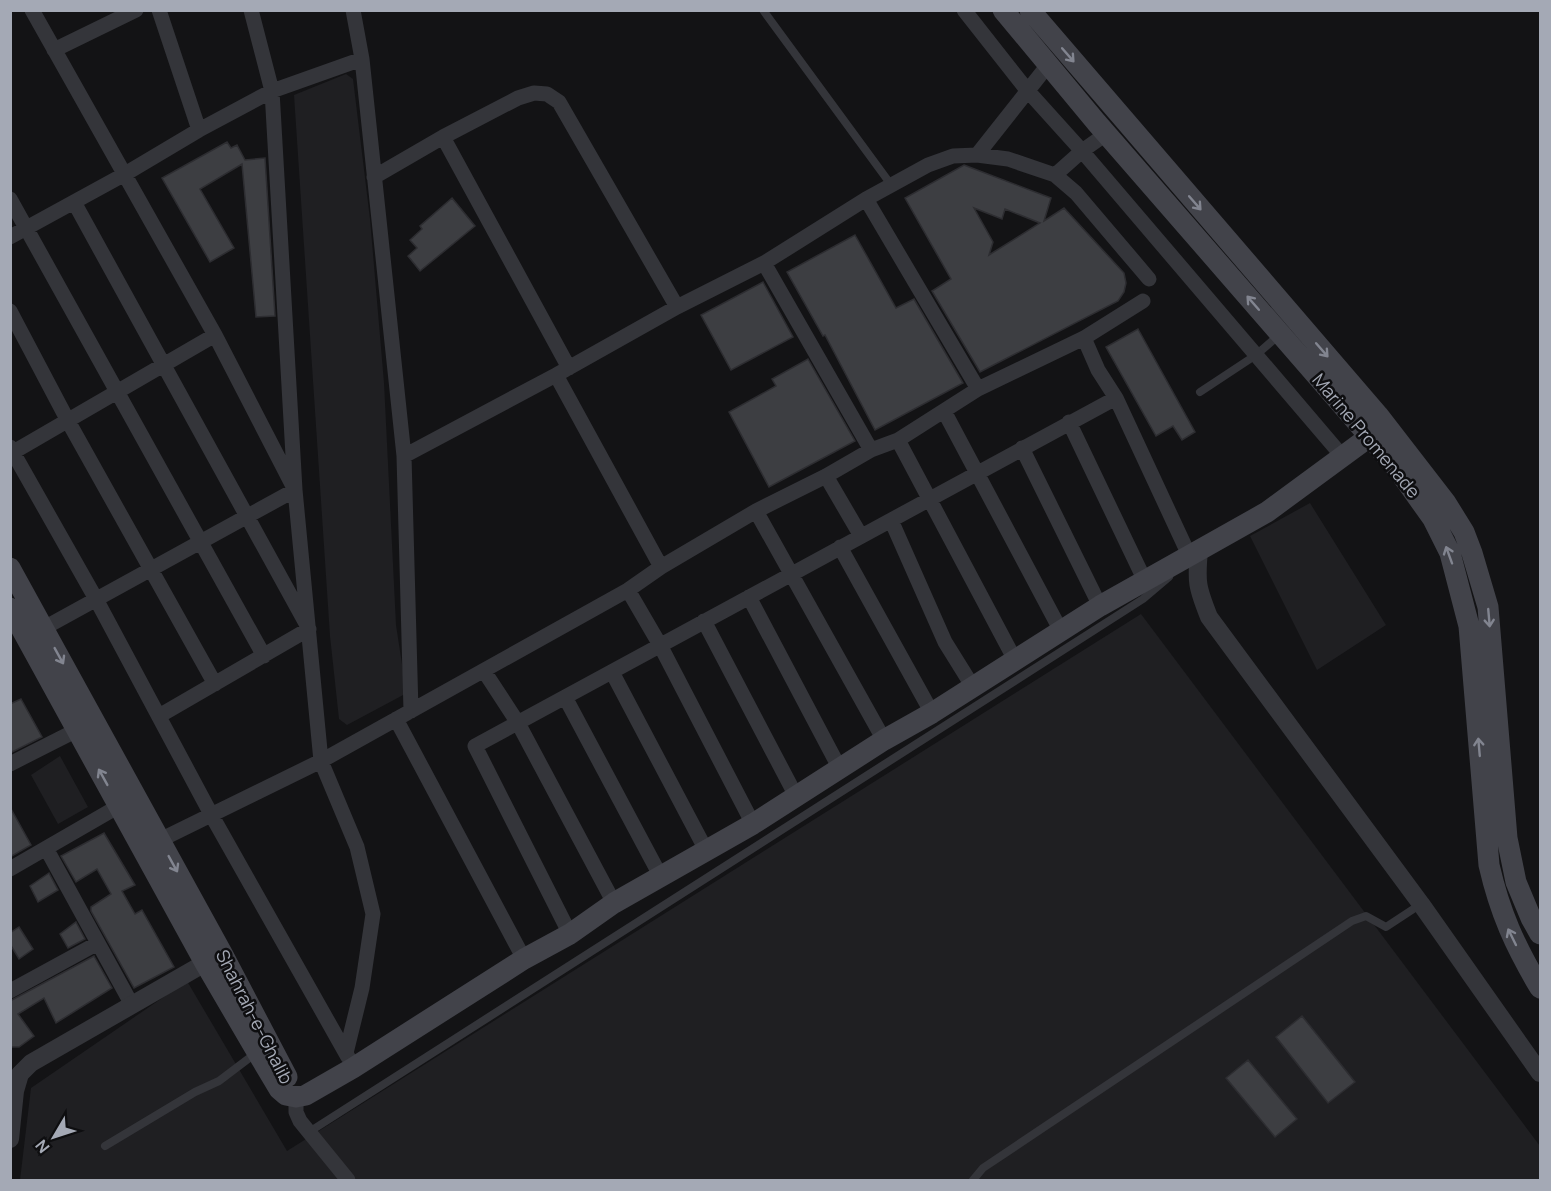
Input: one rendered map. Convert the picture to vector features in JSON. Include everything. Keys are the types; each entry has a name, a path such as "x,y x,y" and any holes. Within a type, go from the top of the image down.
{"main road":[{"name":"Marine Promenade","path":"1003,10 1106,134 1289,328 1393,433 1446,503 1464,532 1488,607 1507,838 1516,882 1540,934"},
{"name":"Marine Promenade","path":"1030,10 1289,328 1369,437 1414,491 1450,553 1469,626 1489,866 1497,901 1508,930 1540,988"},
{"path":"294,1097 306,1095 350,1061 570,934 614,903 707,852 1101,606 1267,512 1369,437"},
{"name":"Shahrah-e-Ghalib","path":"10,568 160,840 263,1048"},
{"name":"Shahrah-e-Ghalib","path":"10,608 205,963 263,1048 290,1082 294,1097"}],"street":[{"path":"32,10 215,335 295,490"},
{"path":"54,50 136,10"},
{"path":"159,10 199,130"},
{"path":"251,10 272,91 295,490 321,761 357,847 373,914 350,1061"},
{"path":"352,10 362,59 404,456 411,711"},
{"path":"964,10 1027,90 1082,151 1343,457"},
{"path":"10,237 272,91 362,59"},
{"path":"977,155 1048,65"},
{"path":"374,177 518,98 534,93 547,94 559,102 677,308"},
{"path":"1055,175 1106,134"},
{"path":"442,138 661,567"},
{"path":"404,456 764,263 866,199 928,165 953,156 977,155 1008,159 1055,175 1076,193 1149,279"},
{"path":"10,199 264,656"},
{"path":"866,199 978,389"},
{"path":"74,202 309,630"},
{"path":"764,263 871,450"},
{"path":"160,840 213,816 321,761 628,590 661,567 756,512 871,450 898,440 978,389 1084,338 1143,301"},
{"path":"10,311 68,421 215,684"},
{"path":"215,335 68,421 11,451 96,599 213,816 350,1061"},
{"path":"1084,338 1098,370 1116,398 1194,553 1196,580 1209,617 1421,904 1540,1073"},
{"path":"570,934 475,746 1116,398"},
{"path":"944,411 1061,631"},
{"path":"1069,422 1145,581"},
{"path":"898,440 1015,660"},
{"path":"1022,448 1101,606"},
{"path":"826,476 861,536"},
{"path":"44,628 295,490"},
{"path":"756,512 884,740"},
{"path":"891,520 945,642 973,687"},
{"path":"840,548 932,713"},
{"path":"628,590 660,645 753,824"},
{"path":"749,597 840,769"},
{"path":"704,621 796,796"},
{"path":"159,716 309,630"},
{"path":"484,671 518,723 614,903"},
{"path":"612,672 707,852"},
{"path":"566,697 661,877"},
{"path":"396,719 524,959"},
{"path":"10,764 77,730"},
{"path":"10,869 120,806"},
{"path":"46,848 132,1005"},
{"path":"10,991 98,943"},
{"path":"10,1139 15,1070 205,963"},
{"path":"294,1097 296,1112 309,1132 348,1180"}],"lane":[{"path":"763,10 892,186"},
{"path":"1200,392 1256,355 1289,328"},
{"path":"309,1132 1143,599 1194,553"},
{"path":"973,1180 983,1168 1352,921 1366,916 1386,927 1421,904"},
{"path":"105,1146 195,1092 219,1082 263,1048"}],"shaded area":[{"path":"346,74 353,79 370,219 384,383 396,625 406,690 405,694 347,725 339,719 330,636 294,95"},
{"path":"1310,503 1386,625 1317,670 1250,536"},
{"path":"1141,614 1540,1146 1540,1180 20,1180 31,1088 187,981 287,1151"},
{"path":"60,756 88,807 58,824 31,775"}],"building":[{"path":"227,142 231,148 237,145 245,160 265,158 275,316 256,317 242,164 200,189 234,248 210,262 162,178"},
{"path":"964,165 1051,198 1044,221 1064,208 1124,273 1126,283 1124,292 1118,301 980,372 932,291 951,279 905,198","holes":["974,208 1002,219 1005,209 1040,223 989,255 993,242"]},
{"path":"452,198 475,226 420,271 408,256 417,248 410,240 422,229 420,226"},
{"path":"855,235 896,308 914,299 963,383 875,430 825,335 823,336 787,272"},
{"path":"763,282 793,337 731,370 701,315"},
{"path":"1138,329 1195,432 1182,440 1173,426 1156,436 1106,347"},
{"path":"808,359 855,441 769,487 729,412 776,386 772,379"},
{"path":"21,699 42,737 10,753 10,704"},
{"path":"10,807 31,845 10,857"},
{"path":"104,833 135,885 122,891 135,914 142,910 174,967 134,988 91,911 91,907 111,894 97,869 76,882 61,856"},
{"path":"49,873 58,890 38,902 30,886"},
{"path":"76,922 85,939 68,948 60,934"},
{"path":"19,927 33,949 19,959 10,944 10,933"},
{"path":"94,956 112,988 56,1023 44,998 18,1014 34,1036 19,1047 10,1047 10,1001"},
{"path":"1302,1016 1355,1082 1328,1103 1276,1037"},
{"path":"1248,1060 1297,1119 1275,1137 1226,1078"}]}
